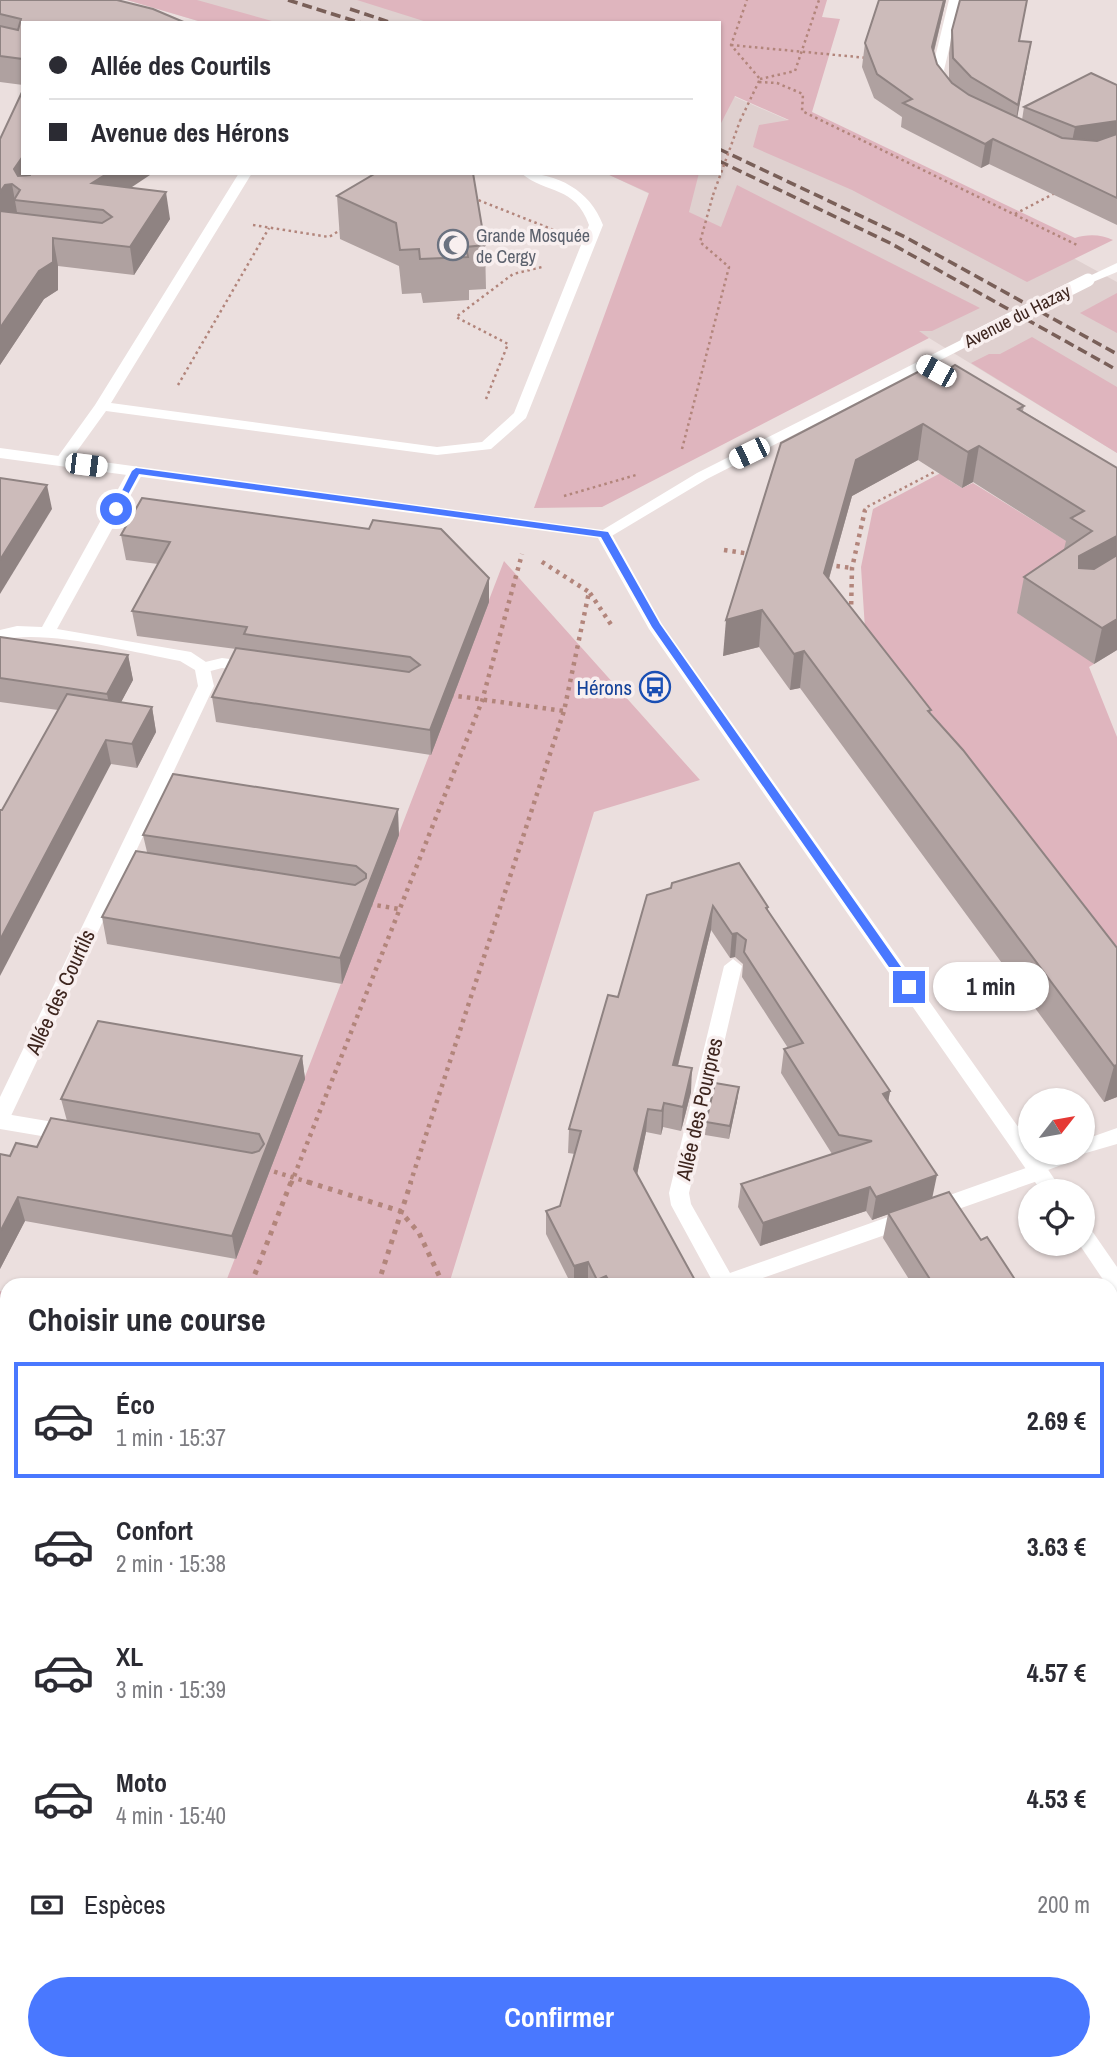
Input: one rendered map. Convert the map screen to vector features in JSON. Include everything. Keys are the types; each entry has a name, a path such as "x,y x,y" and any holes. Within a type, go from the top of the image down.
{"street":[{"path":"954,102 942,86 938,70 955,0"},
{"path":"62,462 102,406 245,175"},
{"path":"102,406 437,451 486,446 521,415 596,225 592,206 572,191 532,175"},
{"name":"Avenue du Hazay","path":"604,534 702,476 929,367 967,341 1117,267"},
{"path":"0,453 604,534 655,625 1044,1179"},
{"path":"47,633 136,471"},
{"path":"0,635 17,631 47,633 185,656 203,668 222,663 276,671"},
{"name":"Allée des Courtils","path":"94,1137 0,1119 126,867 204,694 207,678 203,668"},
{"name":"Allée des Pourpres","path":"722,1278 681,1205 679,1193 733,966"},
{"path":"1096,1143 1117,1136"},
{"path":"741,1278 1043,1166"},
{"path":"1095,1252 1113,1278"}],"path":[{"path":"731,45 747,0"},
{"path":"721,173 740,121 760,80 795,71 819,0"},
{"path":"731,45 870,58"},
{"path":"731,45 760,80 777,83 803,94 802,110 1083,248"},
{"path":"682,449 729,267 700,242 720,175"},
{"path":"1015,215 1062,189"},
{"path":"463,194 569,237"},
{"path":"217,219 329,237 351,224"},
{"path":"162,414 269,228"},
{"path":"466,449 508,344 456,317 513,274 547,266"},
{"path":"850,624 852,568 865,508 946,466"},
{"path":"559,495 565,496 641,474"},
{"path":"514,545 589,592 619,635"},
{"path":"723,550 762,556"},
{"path":"253,1278 291,1177 482,701 523,551"},
{"path":"827,565 852,568"},
{"path":"380,1278 564,711 589,592"},
{"path":"439,694 564,711"},
{"path":"358,902 399,909"},
{"path":"255,1166 400,1211 419,1233 440,1278"}],"shaded area":[{"path":"127,0 740,0 714,21 198,21"},
{"path":"127,0 197,0 272,21 198,21"},
{"path":"357,0 827,0 822,17 840,19 812,112 1075,238 1094,235 1113,240 1027,282 852,190 753,147 759,125 789,120 735,96 721,123 721,21 424,21"},
{"path":"721,91 849,147 1013,225 1117,282 1117,453 929,338 769,250 609,175 721,175"},
{"path":"609,175 698,175 689,212 721,227 737,185 980,308 932,331 919,331 929,338 602,507 534,508 649,193"},
{"path":"1117,293 1117,333 1080,313"},
{"path":"1032,337 1117,387 1117,453 971,363 989,354 1000,354"},
{"path":"950,468 949,480 962,488 973,483 1076,547 1094,664 1089,667 1117,737 1117,948 865,629 861,567 873,509"},
{"path":"504,561 700,780 594,812 451,1278 227,1278"}],"building":[{"path":"0,0 117,0 153,9 181,21 21,21 21,59 0,56 0,26 18,30 21,19 0,14"},
{"path":"879,0 944,0 932,47 937,64 952,83 969,95 1062,138 1097,141 1117,134 1117,198 993,139 985,144 903,103 912,99 877,74 865,43"},
{"path":"960,0 1027,0 1019,41 1031,42 1018,105 971,77 953,58 952,30"},
{"path":"1091,73 1117,85 1117,121 1075,127 1024,107"},
{"path":"21,94 21,159 14,169 18,176 105,175 92,183 166,192 130,247 53,238 53,262 39,271 0,328 0,211 102,223 112,217 103,210 14,200 20,190 12,184 5,185 0,192 0,139"},
{"path":"373,175 473,175 485,245 466,247 468,257 420,259 419,249 400,250 396,223 337,196"},
{"path":"939,361 950,368 955,365 1024,406 1018,409 1117,468 1117,536 1079,556 1079,568 1094,569 1117,555 1117,619 1102,628 1024,577 1092,531 1071,518 1084,511 979,446 968,452 923,424 856,460 824,573 931,710 928,711 963,750 1117,948 1117,1065 1114,1066 804,651 794,654 762,610 726,620 781,443"},
{"path":"0,478 47,485 0,560"},
{"path":"142,498 369,529 373,520 441,529 489,578 430,730 212,697 236,648 409,672 420,665 410,657 244,634 247,627 132,611 170,542 121,535"},
{"path":"0,637 128,655 107,694 0,678"},
{"path":"67,694 152,707 132,744 106,740 0,940 0,810"},
{"path":"173,774 398,809 340,958 102,917 136,851 355,885 366,878 366,874 356,866 143,835"},
{"path":"739,863 768,907 766,908 890,1091 883,1094 937,1175 876,1197 870,1187 763,1223 741,1184 872,1141 839,1135 784,1049 803,1043 744,952 746,940 737,933 732,934 713,906 673,1065 692,1068 683,1107 664,1103 662,1111 648,1109 634,1169 694,1278 596,1278 588,1262 574,1266 546,1211 560,1206 581,1131 569,1129 608,995 618,997 647,895 671,888 672,883"},
{"path":"98,1021 302,1056 232,1236 18,1197 0,1232 0,1154 10,1156 16,1143 37,1147 51,1118 252,1153 259,1151 264,1144 259,1134 61,1099"},
{"path":"715,1083 739,1087 730,1126 706,1122"},
{"path":"949,1192 981,1240 987,1237 1014,1278 929,1278 888,1213"}],"railway":[{"path":"288,0 355,21"},
{"path":"350,9 386,21"},
{"path":"721,150 905,237 1117,354"},
{"path":"721,162 890,243 1117,370"}],"place":[{"name":"Grande Mosquée de Cergy","path":"453,245"},
{"name":"Hérons","path":"655,687"}],"route":[{"path":"116,509 136,471 604,534 618,564 655,625 909,987"}]}
